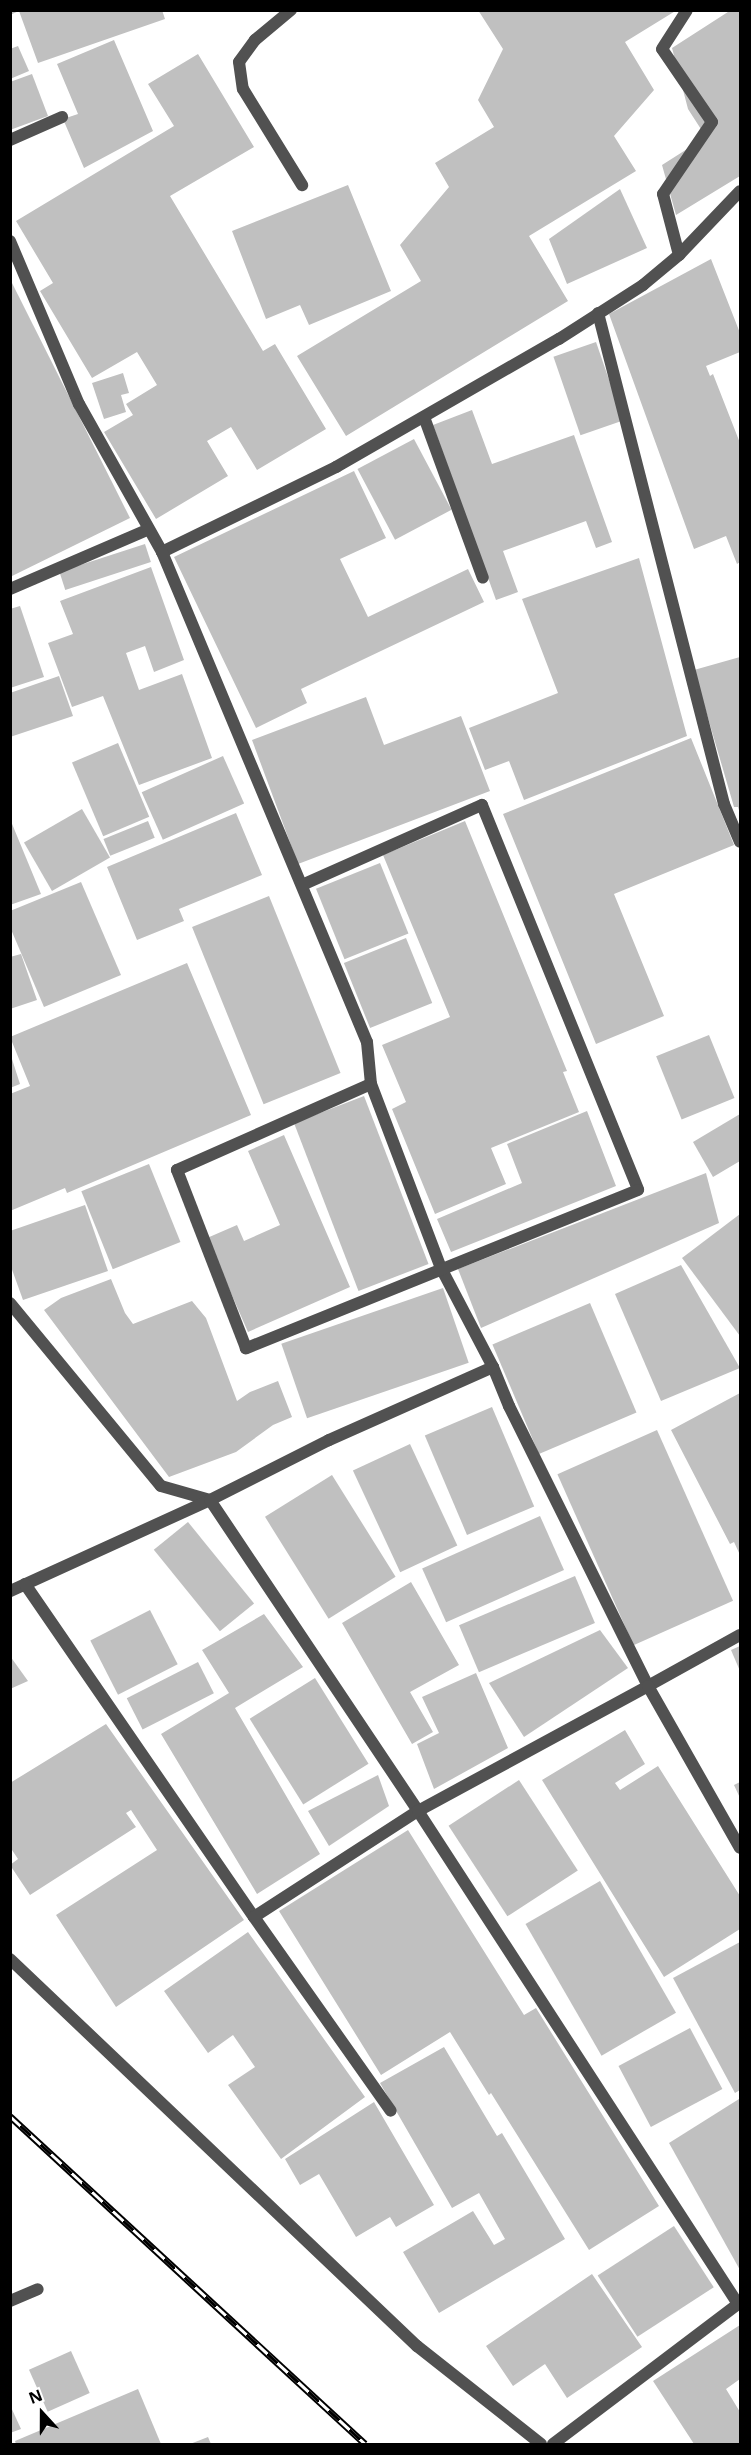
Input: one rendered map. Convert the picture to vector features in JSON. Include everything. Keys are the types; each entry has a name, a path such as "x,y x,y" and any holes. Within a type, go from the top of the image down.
{"street":[{"path":"291,10 255,40 239,62 243,89 302,185"},
{"path":"679,255 663,194 712,122 662,50 687,10"},
{"path":"10,140 62,117"},
{"path":"162,552 336,467 560,339 643,285 679,255 741,191"},
{"path":"10,241 79,404 162,552 302,885 367,1042 371,1084 441,1268 493,1366 509,1406 648,1686 741,1848"},
{"path":"598,313 709,750 724,804 741,842"},
{"path":"424,417 483,578"},
{"path":"10,590 149,529"},
{"path":"302,885 482,805 638,1190 246,1348 177,1170 371,1084"},
{"path":"10,1304 161,1486 210,1500 418,1811 739,2303 553,2445"},
{"path":"10,1591 210,1500 329,1440 493,1366"},
{"path":"25,1584 254,1917 391,2111"},
{"path":"254,1917 418,1811 741,1635"},
{"path":"10,1959 417,2346 541,2445"},
{"path":"10,2301 38,2289"}],"building":[{"path":"10,10 162,10 165,19 38,63 19,11 10,15"},
{"path":"478,10 677,10 625,42 654,90 614,136 636,171 529,236 568,301 346,436 297,356 421,281 400,245 449,187 435,163 494,127 478,100 503,49"},
{"path":"731,10 740,10 740,176 676,215 662,165 706,137 688,109 672,48"},
{"path":"114,40 153,131 84,168 63,119 78,114 57,64"},
{"path":"18,46 29,71 10,79 10,49"},
{"path":"198,54 254,147 170,196 263,351 275,344 326,429 257,470 231,427 207,441 228,476 156,519 104,432 133,415 126,404 157,385 137,352 92,378 40,291 53,283 16,221 174,126 148,84"},
{"path":"32,74 48,116 10,130 10,82"},
{"path":"348,185 391,291 309,325 300,305 266,319 232,231"},
{"path":"620,189 647,248 567,284 549,239"},
{"path":"711,259 740,333 740,352 706,366 710,376 713,374 740,443 740,562 737,564 726,536 694,549 609,314"},
{"path":"10,279 130,518 10,577"},
{"path":"596,342 623,420 580,435 553,357"},
{"path":"123,373 129,393 121,395 126,412 104,419 92,383"},
{"path":"472,410 492,464 574,435 612,542 596,548 586,521 503,551 518,592 496,600 433,425"},
{"path":"414,439 452,510 395,540 357,469"},
{"path":"354,471 386,538 340,559 368,617 468,569 484,602 301,689 307,703 256,728 174,557"},
{"path":"145,544 151,562 65,590 59,572"},
{"path":"639,558 687,736 524,800 509,761 485,770 469,728 558,693 522,599"},
{"path":"151,567 184,660 154,672 145,646 126,653 139,690 182,674 212,758 139,785 103,696 72,707 48,643 73,634 60,601"},
{"path":"20,606 44,677 10,688 10,609"},
{"path":"740,657 740,814 738,807 734,807 694,670"},
{"path":"59,676 73,716 10,737 10,693"},
{"path":"366,697 384,745 461,716 490,791 298,864 252,740"},
{"path":"691,738 734,845 614,894 664,1016 596,1044 503,814"},
{"path":"118,743 149,817 103,836 72,763"},
{"path":"223,756 244,804 163,840 142,792"},
{"path":"82,809 110,857 52,891 24,842"},
{"path":"236,813 262,875 179,909 184,921 137,940 107,867"},
{"path":"10,819 41,894 10,905"},
{"path":"148,821 155,838 110,856 103,839"},
{"path":"465,821 567,1071 563,1072 579,1112 491,1148 506,1184 435,1214 392,1109 406,1102 382,1045 450,1017 383,855"},
{"path":"380,863 408,933 344,959 316,889"},
{"path":"81,882 121,975 44,1007 10,927 10,911"},
{"path":"269,896 341,1073 264,1104 192,927"},
{"path":"406,938 432,1003 370,1028 344,963"},
{"path":"21,954 37,1000 10,1009 10,957"},
{"path":"187,963 251,1115 67,1193 65,1188 10,1211 10,1094 30,1086 10,1037"},
{"path":"709,1035 734,1098 682,1119 656,1056"},
{"path":"10,1057 20,1084 10,1088"},
{"path":"364,1096 429,1264 358,1291 294,1123"},
{"path":"587,1111 616,1186 451,1252 437,1219 522,1183 507,1144"},
{"path":"740,1114 740,1161 713,1177 693,1142"},
{"path":"284,1135 350,1287 248,1332 207,1238 237,1225 244,1241 280,1225 248,1151"},
{"path":"149,1164 180,1242 113,1269 81,1191"},
{"path":"706,1173 719,1223 481,1328 458,1269"},
{"path":"85,1205 108,1271 23,1300 10,1264 10,1231"},
{"path":"740,1214 740,1336 682,1258"},
{"path":"681,1265 740,1368 661,1401 615,1294"},
{"path":"111,1279 125,1313 133,1324 192,1301 206,1318 237,1401 250,1392 278,1381 292,1417 273,1425 236,1452 169,1477 44,1310 61,1298"},
{"path":"443,1288 469,1363 307,1418 281,1344"},
{"path":"590,1303 636,1413 539,1454 492,1344"},
{"path":"740,1393 740,1555 734,1542 730,1544 671,1430"},
{"path":"492,1407 534,1506 467,1535 425,1436"},
{"path":"657,1430 733,1601 633,1645 557,1474"},
{"path":"410,1444 457,1546 400,1572 353,1471"},
{"path":"332,1475 396,1577 329,1619 265,1517"},
{"path":"540,1516 564,1570 446,1622 422,1568"},
{"path":"188,1522 254,1604 220,1631 154,1550"},
{"path":"575,1576 595,1623 479,1672 459,1625"},
{"path":"411,1582 459,1665 410,1692 433,1732 412,1744 342,1623"},
{"path":"150,1610 178,1664 118,1695 90,1640"},
{"path":"264,1614 303,1667 235,1708 320,1854 257,1894 161,1734 229,1693 202,1650"},
{"path":"600,1630 628,1668 524,1737 489,1683"},
{"path":"740,1646 740,1671 731,1650"},
{"path":"10,1656 28,1681 10,1689"},
{"path":"198,1662 214,1693 143,1730 127,1698"},
{"path":"476,1673 508,1748 434,1789 417,1744 439,1733 422,1697"},
{"path":"315,1678 369,1764 303,1804 250,1719"},
{"path":"106,1724 244,1920 116,2007 56,1915 157,1850 131,1810 126,1813 136,1827 30,1895 10,1865 18,1859 10,1847 10,1783"},
{"path":"625,1730 645,1764 615,1783 620,1790 658,1766 740,1896 740,1929 664,1977 542,1780"},
{"path":"378,1775 389,1806 329,1846 308,1811"},
{"path":"519,1780 578,1871 507,1916 449,1826"},
{"path":"740,1782 740,1798 734,1785"},
{"path":"408,1830 524,2015 536,2008 659,2206 589,2250 450,2032 381,2075 279,1911"},
{"path":"600,1881 676,2013 602,2056 526,1924"},
{"path":"248,1932 365,2097 281,2159 228,2085 255,2067 233,2035 208,2053 164,1991"},
{"path":"740,1942 740,2090 735,2093 673,1978"},
{"path":"690,2028 722,2089 651,2127 618,2066"},
{"path":"444,2047 497,2136 502,2133 565,2239 439,2313 403,2252 473,2211 494,2245 505,2239 479,2193 452,2208 380,2083"},
{"path":"739,2099 740,2102 740,2270 669,2143"},
{"path":"374,2102 434,2205 396,2227 390,2217 356,2237 319,2174 300,2185 285,2159"},
{"path":"674,2226 714,2287 637,2337 598,2276"},
{"path":"592,2274 642,2347 567,2398 545,2364 513,2386 486,2346"},
{"path":"740,2325 740,2379 726,2389 740,2412 740,2444 694,2444 653,2381"},
{"path":"71,2351 90,2393 48,2412 29,2370"},
{"path":"138,2389 161,2444 16,2444 15,2441"},
{"path":"10,2405 21,2429 10,2433"},
{"path":"208,2437 211,2444 190,2444"}],"railway":[{"path":"10,2116 365,2444"}]}
